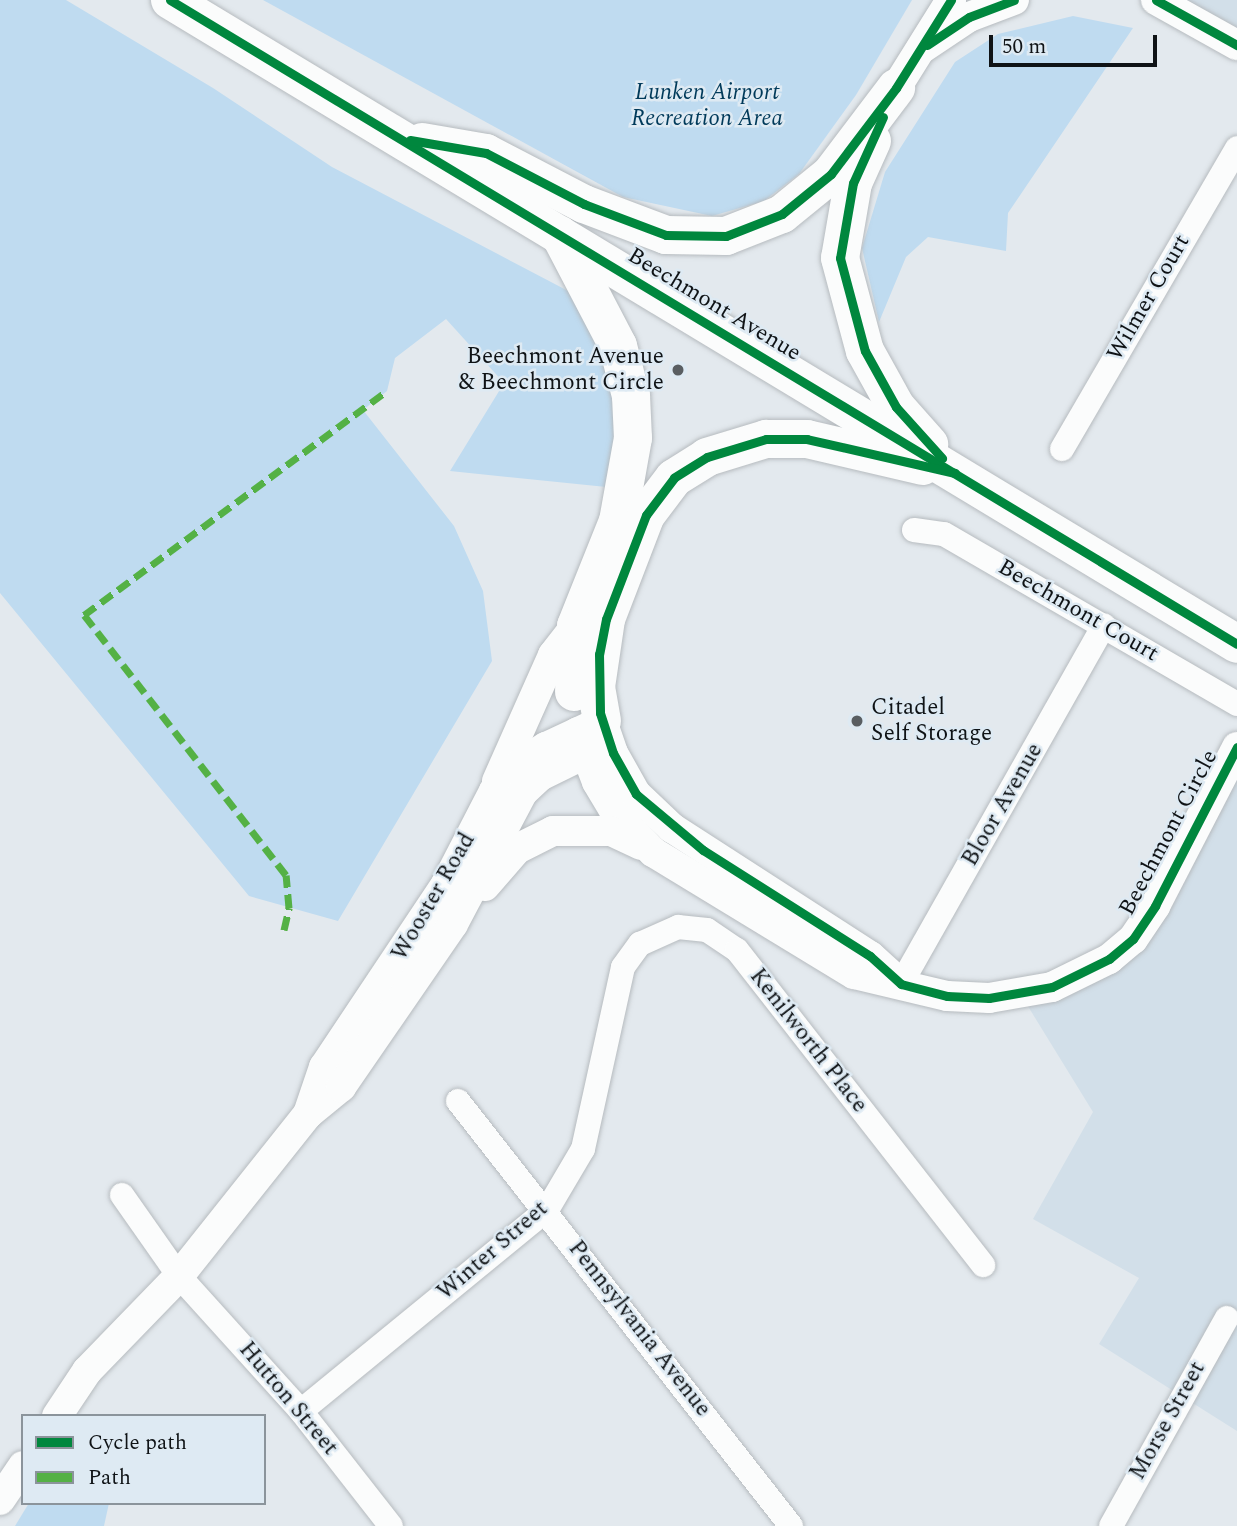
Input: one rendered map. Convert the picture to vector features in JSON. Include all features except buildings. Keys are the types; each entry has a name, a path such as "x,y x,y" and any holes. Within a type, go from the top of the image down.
{"highway":[{"name":"Beechmont Avenue","path":"170,0 1237,644"},
{"path":"396,138 486,153 584,204 666,235 726,236 782,214 831,174 896,88"},
{"path":"896,88 853,183 840,258 865,351 896,407 956,473"},
{"path":"560,235 618,346 631,396 633,438 618,522 576,626 572,679 593,737"},
{"path":"593,737 596,687 606,619 646,515 674,478 706,457 766,439 807,439 956,473"}],"street":[{"path":"896,88 951,0"},
{"path":"922,49 970,17 1014,0"},
{"path":"1156,0 1237,45"},
{"name":"Wilmer Court","path":"1062,449 1237,148"},
{"name":"Beechmont Court","path":"914,530 944,534 1237,704"},
{"name":"Bloor Avenue","path":"901,984 1104,625"},
{"path":"494,791 553,655 576,626"},
{"path":"593,737 636,794 672,828 870,956 901,984"},
{"name":"Wooster Road","path":"308,1114 324,1067 446,884 494,791 522,763 593,737"},
{"name":"Wooster Road","path":"58,1414 87,1371 179,1276 308,1114 341,1087 453,924 523,792 593,737"},
{"name":"Beechmont Circle","path":"593,737 617,815 653,852 854,974 947,996 1021,995 1052,987 1109,959 1133,939 1155,906 1237,747"},
{"path":"453,924 517,849 534,838 553,831 590,828 611,831 653,852"},
{"name":"Kenilworth Place","path":"616,998 626,960 658,933 686,927 720,936 737,950 983,1265"},
{"name":"Winter Street","path":"301,1411 547,1210 583,1149 616,998"},
{"name":"Pennsylvania Avenue","path":"458,1101 547,1210 791,1526"},
{"path":"122,1195 179,1276"},
{"name":"Hutton Street","path":"179,1276 301,1411 391,1526"},
{"name":"Morse Street","path":"1111,1526 1227,1318"},
{"path":"0,1500 21,1469"}],"shaded area":[{"path":"1156,0 1237,0 1237,45"},
{"path":"1237,747 1237,1431 1099,1344 1139,1278 1033,1219 1093,1112 1021,995 1109,959"}],"green space":[{"path":"0,0 66,0 213,88 332,167 593,304 618,346 626,489 450,471 504,383 446,319 395,358 387,391 363,410 454,526 483,591 492,661 338,921 249,896 0,593"},
{"name":"Lunken Airport Recreation Area","path":"263,0 912,0 856,95 799,174 764,201 712,216 623,197"},
{"path":"1073,16 1133,28 1008,213 1006,251 928,237 906,257 879,322 862,248 885,172 955,62 998,34"},
{"path":"28,1505 109,1505 104,1526 15,1526"}],"marked path":[{"path":"284,930 289,908 286,875 84,615 387,391"}],"cycle path":[{"path":"170,0 1237,644"},
{"path":"410,140 486,153 584,204 666,235 726,236 782,214 831,174 896,88 951,0"},
{"path":"927,45 969,17 1014,0"},
{"path":"1156,0 1237,45"},
{"path":"883,117 853,183 840,258 865,351 896,407 942,458"},
{"path":"955,473 807,439 766,439 707,457 674,478 646,515 606,619 599,654 600,713 613,753 636,794 703,850 870,956 901,984 947,996 989,998 1052,987 1109,959 1133,939 1155,906 1237,747"}],"place":[{"name":"Beechmont Avenue & Beechmont Circle","path":"678,370"},
{"name":"Citadel Self Storage","path":"857,721"}]}
